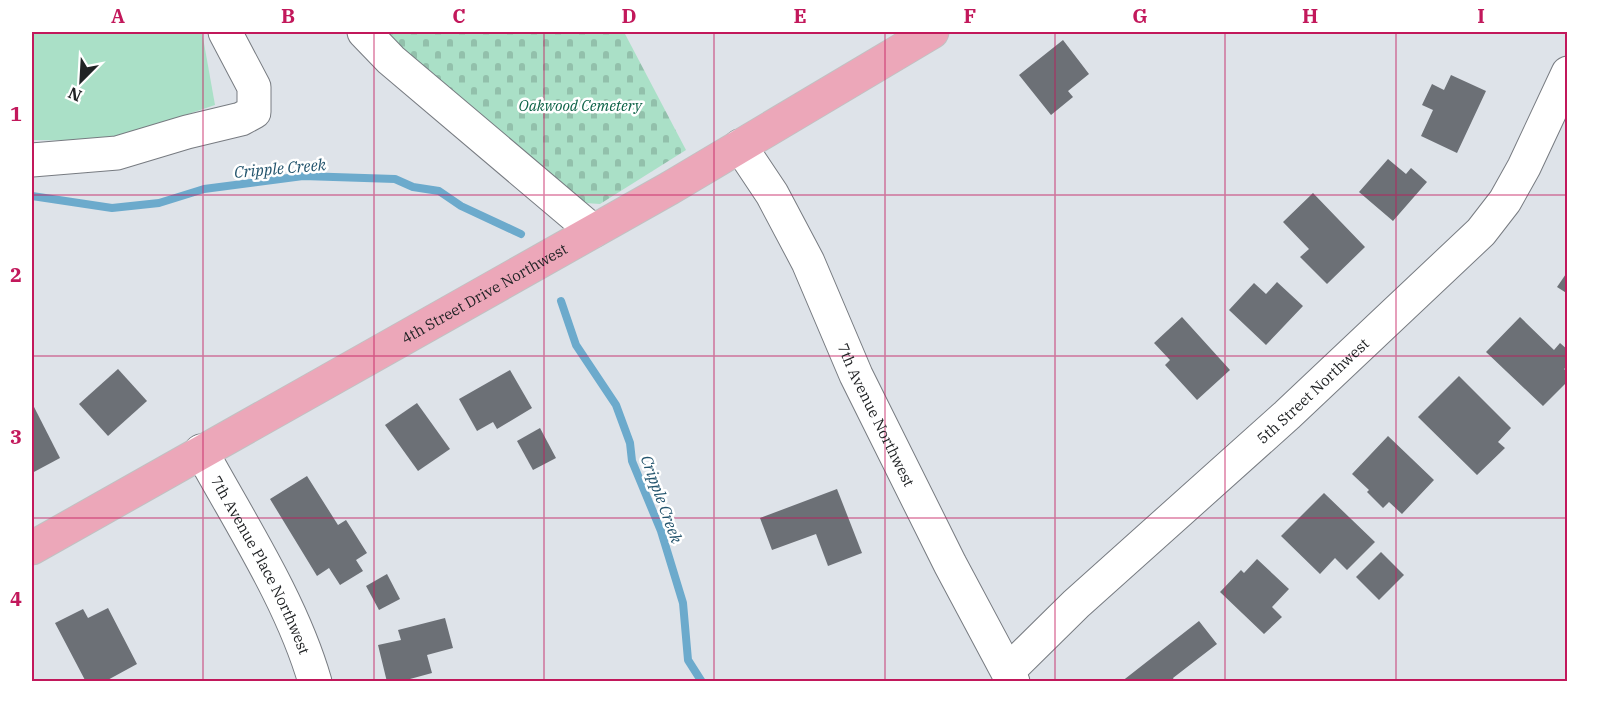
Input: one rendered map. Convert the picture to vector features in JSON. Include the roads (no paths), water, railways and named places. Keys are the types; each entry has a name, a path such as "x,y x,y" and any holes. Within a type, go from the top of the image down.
{"main road":[{"name":"4th Street Drive Northwest","path":"32,548 593,231 932,32"}],"street":[{"path":"32,160 117,153 241,119 254,112 254,87 225,32"},
{"path":"364,32 391,60 593,231"},
{"name":"5th Street Northwest","path":"1010,676 1076,604 1287,415 1481,232 1505,201 1524,167 1568,73"},
{"name":"7th Avenue Northwest","path":"740,146 772,194 808,262 861,385 950,564 1010,676"},
{"name":"7th Avenue Place Northwest","path":"201,451 283,600 315,681"}],"waterway":[{"name":"Cripple Creek","path":"32,196 112,208 159,203 204,189 303,176 395,179 413,187 439,191 461,206 521,234"},
{"name":"Cripple Creek","path":"561,301 576,345 616,405 630,443 632,461 661,531 683,603 688,660 702,682"}],"park label":[{"name":"Oakwood Cemetery","path":"580,105"}]}
